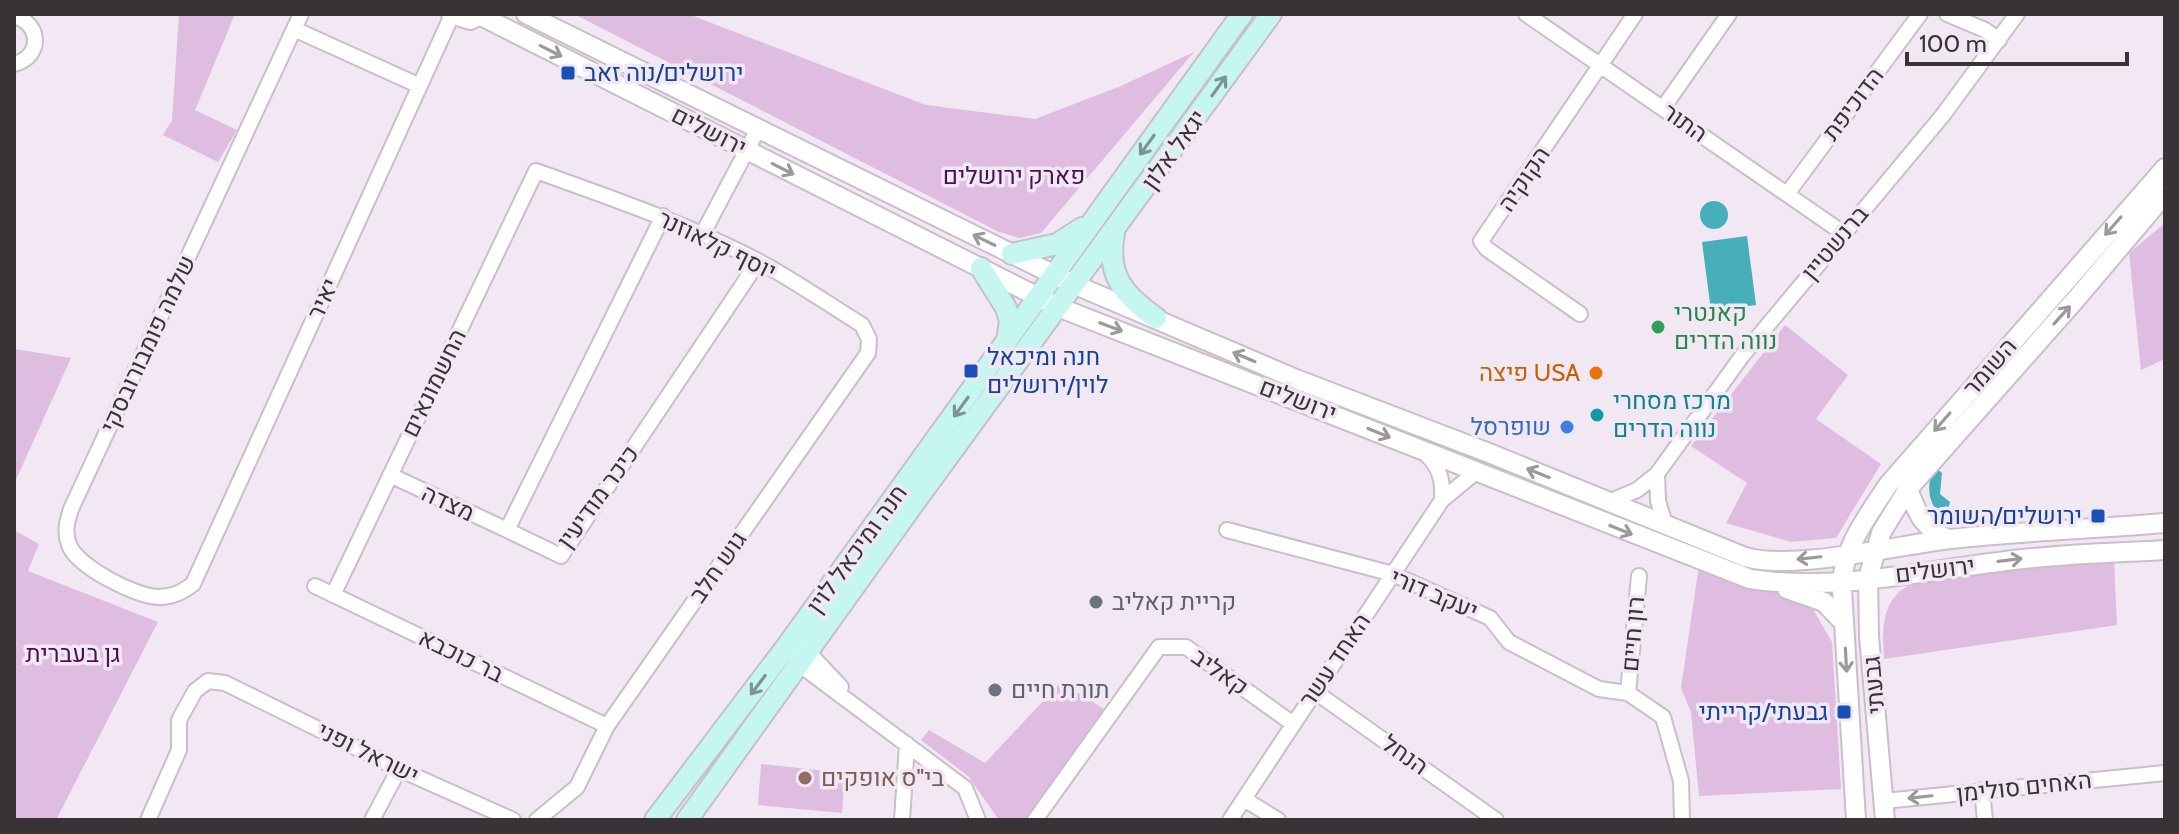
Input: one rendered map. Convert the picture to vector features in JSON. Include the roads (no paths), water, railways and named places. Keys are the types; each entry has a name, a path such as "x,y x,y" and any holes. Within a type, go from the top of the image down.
{"main road":[{"name":"יגאל אלון","path":"1054,275 1242,14"},
{"name":"יגאל אלון","path":"1073,284 1114,233 1271,14"},
{"path":"1012,254 1057,244 1095,219"},
{"path":"1114,233 1111,252 1120,285 1132,301 1156,318"},
{"path":"981,268 1010,321 1007,343"},
{"name":"חנה ומיכאל לוין","path":"655,820 787,646 1054,275"},
{"name":"חנה ומיכאל לוין","path":"687,820 1073,284"}],"street":[{"name":"שלמה פומבורובסקי","path":"193,584 179,594 160,597 144,595 93,570 70,549 65,529 301,14"},
{"path":"452,14 470,20 482,15"},
{"name":"יאיר","path":"193,584 452,14"},
{"name":"ירושלים","path":"526,14 1073,284 1296,379 1757,560 1803,559 1949,539 2165,523"},
{"path":"538,14 559,31"},
{"name":"התור","path":"1526,14 1843,233"},
{"name":"הקוקיה","path":"1580,314 1487,249 1481,241 1635,14"},
{"path":"1663,108 1729,14"},
{"name":"הדוכיפת","path":"1787,194 1920,14"},
{"path":"1947,14 1985,30 1999,40"},
{"name":"ברנשטיין","path":"1609,502 1637,490 1657,474 1742,356 1943,115 2017,14"},
{"name":"ירושלים","path":"482,15 1058,307 1750,579 1842,582 2028,558 2165,550"},
{"path":"14,16 30,21 35,35 34,50 19,63 14,79"},
{"path":"294,29 420,86"},
{"path":"702,235 758,129"},
{"name":"השומר","path":"1842,582 1848,554 1888,485 2165,168"},
{"name":"יוסף קלאוזנר","path":"536,171 663,216 758,262 862,325 869,339 868,353"},
{"name":"החשמונאים","path":"333,595 536,171"},
{"name":"השומר","path":"1874,550 1908,489 2165,194"},
{"path":"507,530 663,216"},
{"name":"כיכר מודיעין","path":"507,530 561,556 758,262"},
{"name":"גוש חלב","path":"537,820 577,787 607,726 868,353"},
{"path":"1420,449 1437,465 1443,482 1442,500"},
{"name":"האחד עשר","path":"1230,820 1442,500 1477,471"},
{"path":"1657,474 1658,501 1665,524"},
{"name":"מצדה","path":"390,475 507,530"},
{"path":"1908,489 1916,512 1928,529 1949,539"},
{"name":"יעקב דורי","path":"1227,530 1393,574 1490,618 1509,642 1599,689 1628,693 1663,717 1681,781 1682,813"},
{"name":"גבעתי","path":"1874,550 1868,578 1869,636 1884,810"},
{"path":"1869,636 1880,598 1893,582 1907,574"},
{"name":"רון חיים","path":"1628,693 1639,576"},
{"path":"1750,579 1813,596 1830,607 1844,623"},
{"name":"גבעתי","path":"1842,582 1856,820"},
{"name":"בר כוכבא","path":"315,586 607,726"},
{"path":"787,646 860,708 965,788 978,820"},
{"name":"קאליב","path":"1035,820 1159,647 1186,647 1293,724"},
{"name":"ישראל ופני","path":"148,820 179,750 179,720 195,691 208,681 225,683 399,769 513,820"},
{"name":"הנחל","path":"1314,691 1496,820"},
{"path":"902,820 907,744"},
{"path":"372,820 399,769"},
{"name":"האחים סולימן","path":"1884,810 1982,790 2165,773"},
{"path":"1982,790 1985,820"},
{"path":"1244,799 1278,820"}],"water":[{"path":"1714,201 1724,205 1728,215 1724,225 1714,229 1704,225 1700,215 1704,205"},
{"name":"קאנטרי נווה הדרים","path":"1747,236 1756,305 1711,311 1702,242"},
{"path":"1936,468 1942,473 1940,494 1950,502 1947,513 1938,513 1931,498 1931,473"}],"place":[{"name":"ירושלים/נוה זאב","path":"568,73"},
{"name":"קאנטרי נווה הדרים","path":"1658,327"},
{"name":"חנה ומיכאל לוין/ירושלים","path":"971,371"},
{"name":"פיצה USA","path":"1596,373"},
{"name":"מרכז מסחרי נווה הדרים","path":"1597,415"},
{"name":"שופרסל","path":"1567,427"},
{"name":"ירושלים/השומר","path":"2098,516"},
{"name":"קריית קאליב","path":"1096,602"},
{"name":"תורת חיים","path":"995,690"},
{"name":"גבעתי/קרייתי","path":"1844,712"},
{"name":"בי\"ס אופקים","path":"805,778"}],"park label":[{"name":"פארק ירושלים","path":"1014,176"},
{"name":"גן בעברית","path":"73,654"}]}
